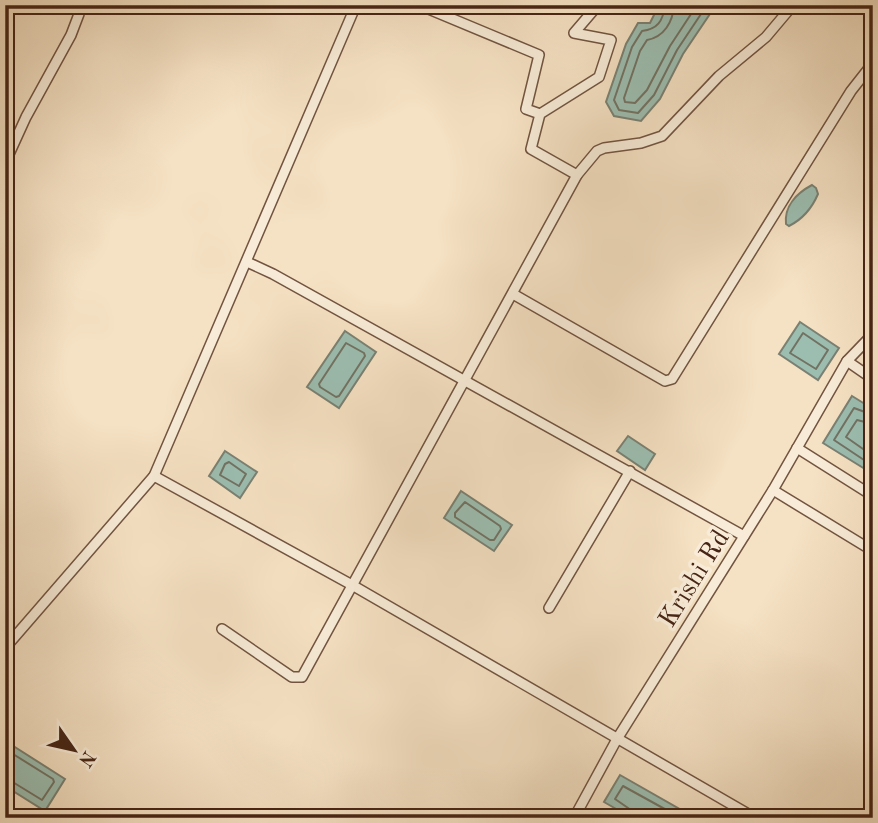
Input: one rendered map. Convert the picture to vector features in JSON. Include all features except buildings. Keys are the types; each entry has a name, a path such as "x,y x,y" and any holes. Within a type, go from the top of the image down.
{"street":[{"path":"5,163 26,117 71,35 79,14 76,5"},
{"path":"5,648 154,476 356,5"},
{"path":"419,5 539,55 526,109 540,114"},
{"path":"576,175 531,149 540,114 598,78 611,40 574,33 598,5"},
{"path":"222,629 292,677 298,678 305,673 576,175 597,151 641,144 662,136 719,76 766,37 793,5"},
{"path":"513,294 665,381 673,379 851,91 873,63"},
{"path":"247,262 744,536"},
{"name":"Krishi Rd","path":"574,818 617,739 773,489 847,361 873,334"},
{"path":"847,361 873,379"},
{"path":"797,448 873,496"},
{"path":"548,608 630,471"},
{"path":"154,476 352,585 755,818"},
{"path":"773,489 873,551"}],"water":[{"path":"659,5 716,5 683,54 660,99 641,121 614,116 606,102 626,44 638,23 650,23"},
{"path":"812,185 818,194 813,204 789,226 786,224 786,217 789,206 801,192"},
{"path":"800,322 839,348 818,380 779,354"},
{"path":"345,331 376,352 339,408 307,387"},
{"path":"852,396 873,409 873,474 823,443"},
{"path":"628,436 655,454 645,470 617,451"},
{"path":"225,451 257,472 240,498 209,476"},
{"path":"461,491 512,525 494,551 444,518"},
{"path":"7,742 65,779 45,811 5,786"},
{"path":"620,775 683,811 680,818 632,818 604,802"}]}
